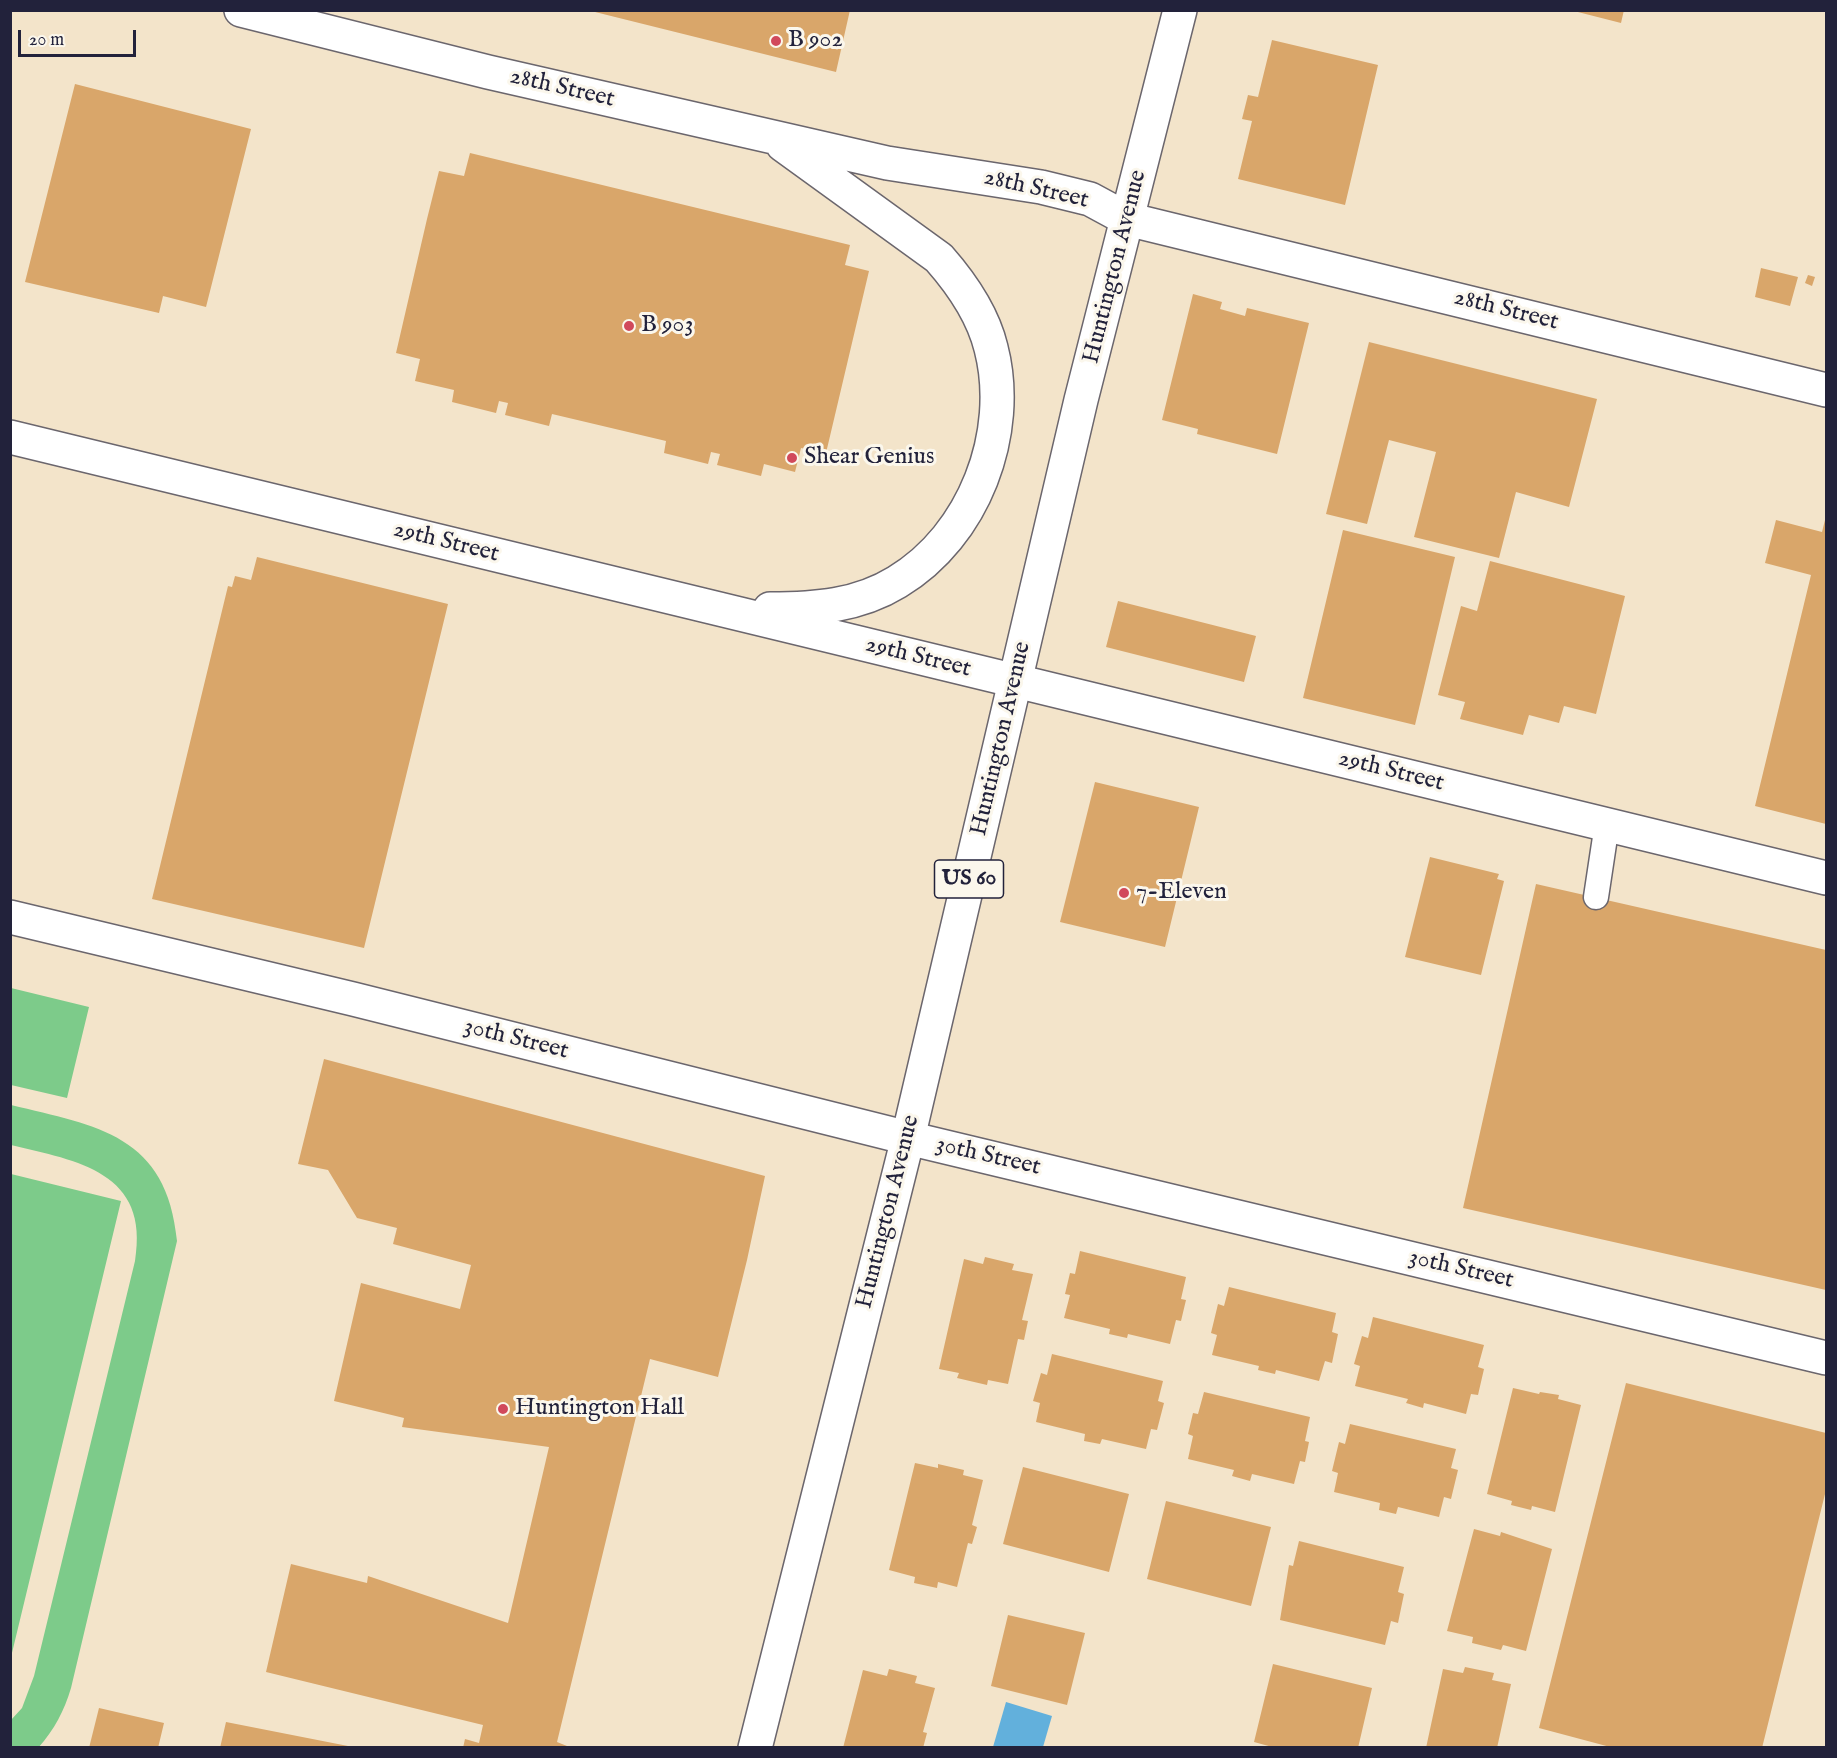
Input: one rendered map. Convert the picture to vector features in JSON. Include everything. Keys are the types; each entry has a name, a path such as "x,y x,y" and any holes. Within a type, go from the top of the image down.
{"main road":[{"name":"28th Street","path":"241,10 488,72 887,163 1041,187 1090,199 1127,219 1827,390"},
{"name":"Huntington Avenue","path":"755,1748 908,1138 1127,219 1180,10"},
{"path":"717,609 819,609 869,596 897,583 933,554 960,520 978,487 996,435 998,395 991,348 975,308 952,273 939,258 772,137"},
{"name":"29th Street","path":"10,437 1827,878"},
{"name":"30th Street","path":"10,918 353,999 908,1138 1827,1358"}],"lane":[{"path":"1596,897 1606,824"}],"green space":[{"path":"11,988 89,1007 67,1098 11,1085"},
{"path":"11,1105 99,1129 123,1141 143,1157 159,1178 171,1206 177,1241 71,1688 58,1720 38,1748 11,1747 11,1720 22,1708 34,1676 135,1261 137,1231 131,1208 120,1189 104,1176 84,1165 61,1157 11,1145"},
{"path":"10,1174 121,1201 11,1657"}],"water":[{"path":"1006,1702 1052,1716 1043,1747 993,1747"}],"building":[{"name":"B 902","path":"587,10 850,10 836,72"},
{"path":"1570,10 1624,10 1621,23"},
{"path":"1272,40 1378,65 1345,205 1238,179 1252,121 1242,119 1248,95 1258,97"},
{"path":"75,84 251,129 206,307 163,296 159,313 25,282"},
{"name":"B 903","path":"470,153 850,245 845,265 869,271 826,453 801,448 795,472 764,464 761,476 717,465 720,454 711,452 708,464 664,453 666,441 552,414 549,426 505,415 508,403 499,401 496,413 452,402 454,390 415,381 420,359 396,353 427,219 439,171 464,176"},
{"path":"1761,268 1798,277 1790,306 1755,297"},
{"path":"1808,275 1815,277 1812,286 1805,283"},
{"path":"1193,294 1222,302 1220,309 1245,316 1247,308 1309,323 1277,454 1197,434 1198,429 1162,420"},
{"path":"1369,342 1597,399 1569,507 1516,492 1499,558 1414,537 1436,452 1389,440 1367,524 1326,514"},
{"path":"1826,516 1826,824 1755,806 1811,575 1765,563 1776,520 1822,532"},
{"path":"1343,530 1455,557 1415,725 1303,698"},
{"path":"257,557 448,604 364,948 152,899 228,586 232,587 235,576 251,580"},
{"path":"1490,561 1625,596 1596,714 1564,706 1559,723 1529,715 1523,735 1460,719 1465,702 1438,695 1461,606 1477,611"},
{"path":"1118,601 1256,636 1244,682 1106,647"},
{"path":"1095,782 1199,807 1165,947 1060,922"},
{"path":"1430,857 1499,874 1497,879 1504,881 1481,975 1405,957"},
{"path":"1536,884 1826,950 1826,1290 1463,1208"},
{"name":"Huntington Hall","path":"324,1059 765,1176 718,1377 650,1359 557,1742 572,1748 463,1748 465,1739 479,1743 483,1725 266,1672 291,1564 367,1583 368,1576 508,1623 549,1447 402,1427 404,1418 334,1401 361,1283 460,1309 471,1265 393,1244 397,1228 357,1218 328,1170 298,1164"},
{"path":"1080,1251 1186,1277 1181,1299 1186,1300 1181,1321 1176,1320 1170,1344 1128,1334 1127,1338 1109,1334 1110,1329 1064,1318 1070,1295 1065,1294 1070,1273 1075,1274"},
{"path":"985,1257 1014,1264 1012,1270 1033,1274 1022,1320 1028,1321 1024,1340 1018,1339 1008,1384 988,1380 987,1385 957,1378 959,1373 939,1369 964,1259 983,1264"},
{"path":"1229,1287 1336,1313 1332,1332 1338,1334 1332,1363 1325,1361 1319,1381 1276,1370 1275,1374 1258,1370 1259,1366 1212,1355 1217,1335 1211,1333 1218,1304 1224,1306"},
{"path":"1373,1317 1484,1345 1478,1367 1484,1369 1478,1395 1471,1394 1466,1414 1424,1403 1423,1408 1406,1403 1408,1399 1355,1386 1360,1366 1354,1364 1362,1336 1368,1338"},
{"path":"1052,1354 1163,1381 1158,1401 1164,1403 1157,1430 1151,1429 1146,1449 1102,1439 1100,1444 1084,1441 1085,1434 1036,1422 1040,1403 1033,1401 1041,1373 1047,1375"},
{"path":"1626,1383 1826,1433 1826,1490 1762,1748 1614,1748 1539,1728"},
{"path":"1513,1388 1539,1394 1540,1392 1559,1395 1558,1399 1581,1405 1555,1512 1532,1506 1531,1510 1511,1505 1512,1501 1487,1494"},
{"path":"1204,1392 1310,1417 1305,1441 1309,1442 1305,1462 1300,1461 1294,1484 1252,1474 1250,1481 1232,1476 1234,1470 1188,1459 1193,1436 1188,1434 1193,1413 1198,1414"},
{"path":"1350,1424 1456,1449 1451,1468 1458,1470 1451,1499 1444,1497 1439,1517 1398,1507 1396,1514 1379,1510 1380,1503 1334,1492 1338,1473 1332,1471 1339,1442 1345,1444"},
{"path":"915,1463 938,1468 938,1464 964,1470 963,1475 983,1480 972,1525 977,1527 972,1544 968,1543 957,1587 938,1582 937,1588 914,1583 915,1577 889,1570"},
{"path":"1023,1467 1129,1494 1109,1572 1003,1544"},
{"path":"1166,1501 1271,1527 1251,1606 1147,1579"},
{"path":"1474,1529 1500,1536 1501,1532 1552,1549 1526,1651 1503,1645 1501,1650 1472,1643 1473,1637 1447,1631"},
{"path":"1299,1541 1404,1567 1398,1592 1404,1594 1398,1623 1391,1621 1385,1645 1280,1620 1289,1565 1293,1566"},
{"path":"1008,1615 1085,1633 1067,1705 991,1686"},
{"path":"1273,1664 1372,1688 1358,1748 1276,1748 1254,1742"},
{"path":"1465,1667 1494,1673 1492,1680 1511,1684 1497,1748 1426,1748 1443,1669 1463,1673"},
{"path":"889,1669 917,1676 915,1683 935,1688 923,1732 927,1733 923,1748 843,1748 863,1670 887,1676"},
{"path":"99,1708 164,1723 158,1748 89,1748"},
{"path":"226,1722 348,1746 348,1748 220,1748"}],"place":[{"name":"B 902","path":"776,41"},
{"name":"B 903","path":"629,326"},
{"name":"Shear Genius","path":"792,458"},
{"name":"7-Eleven","path":"1124,893"},
{"name":"Huntington Hall","path":"503,1409"}]}
